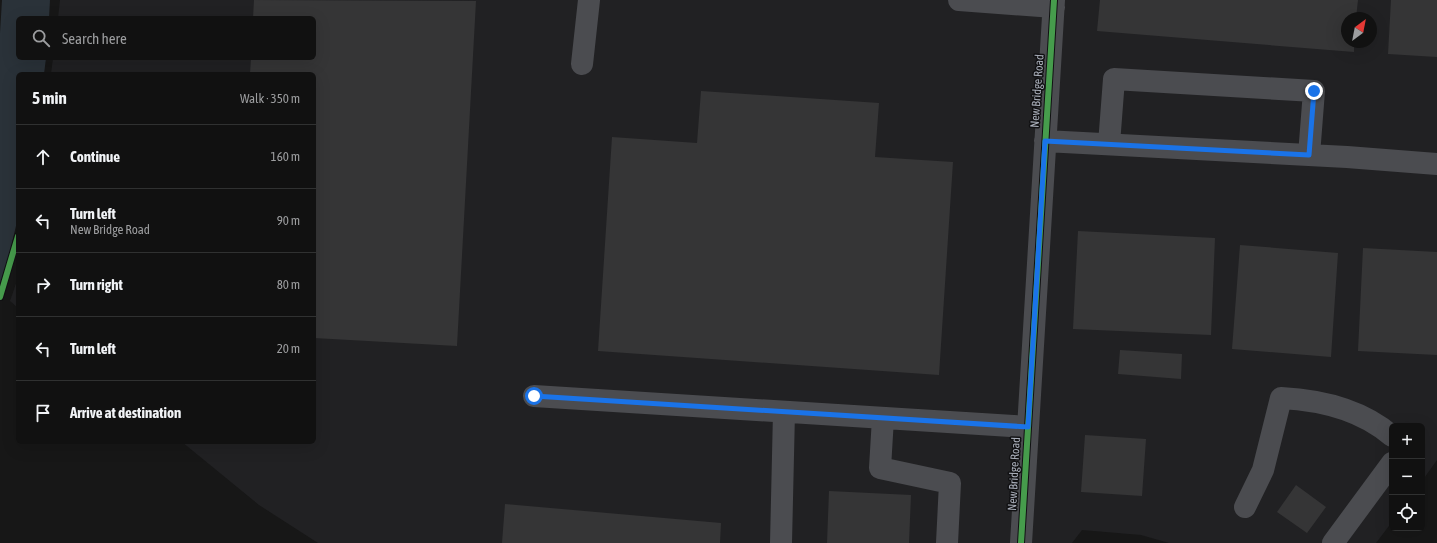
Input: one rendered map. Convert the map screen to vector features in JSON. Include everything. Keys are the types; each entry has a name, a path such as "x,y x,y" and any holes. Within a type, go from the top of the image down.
{"street":[{"path":"582,64 589,0"},
{"path":"959,0 1054,3"},
{"name":"New Bridge Road","path":"1021,543 1054,3"},
{"path":"1109,144 1114,79 1314,91 1309,155"},
{"path":"1045,141 1309,155 1437,164"},
{"path":"534,396 1028,427"},
{"path":"1245,507 1263,470 1281,398 1302,399 1336,407 1362,416 1383,428 1389,433"},
{"path":"781,543 784,412"},
{"path":"882,418 880,468 950,483 947,543"},
{"path":"1333,543 1389,467"}],"shaded area":[{"path":"2,0 50,0 49,16 16,16 16,60 46,60 44,72 16,72 16,226 7,265 0,287 0,33"},
{"path":"60,0 1437,0 1437,460 1425,477 1425,423 1389,423 1389,526 1376,543 1169,543 1141,535 1082,530 1072,543 318,543 259,505 184,444 316,444 316,72 51,72 53,60 316,60 316,16 58,16"},
{"path":"16,284 16,306 10,301"}],"building":[{"path":"254,0 476,1 457,346 316,338 316,72 250,72 251,60 316,60 316,16 253,16"},
{"path":"1100,0 1358,0 1357,12 1341,12 1341,48 1354,48 1354,52 1097,31"},
{"path":"1391,0 1437,0 1437,57 1388,54"},
{"path":"701,91 879,103 875,157 953,162 939,375 598,351 612,137 697,143"},
{"path":"1078,231 1215,238 1211,335 1073,329"},
{"path":"1240,245 1338,253 1331,357 1232,349"},
{"path":"1363,248 1437,252 1437,355 1358,351"},
{"path":"1120,350 1182,354 1181,379 1118,374"},
{"path":"1085,435 1146,439 1142,496 1081,492"},
{"path":"1296,485 1326,507 1307,533 1277,512"},
{"path":"829,491 911,495 909,543 827,543"},
{"path":"505,504 721,523 720,543 502,543"}],"cycle path":[{"path":"1021,543 1054,0"},
{"path":"0,297 16,243"}],"route":[{"path":"534,396 1028,427 1045,141 1309,155 1314,91"}]}
